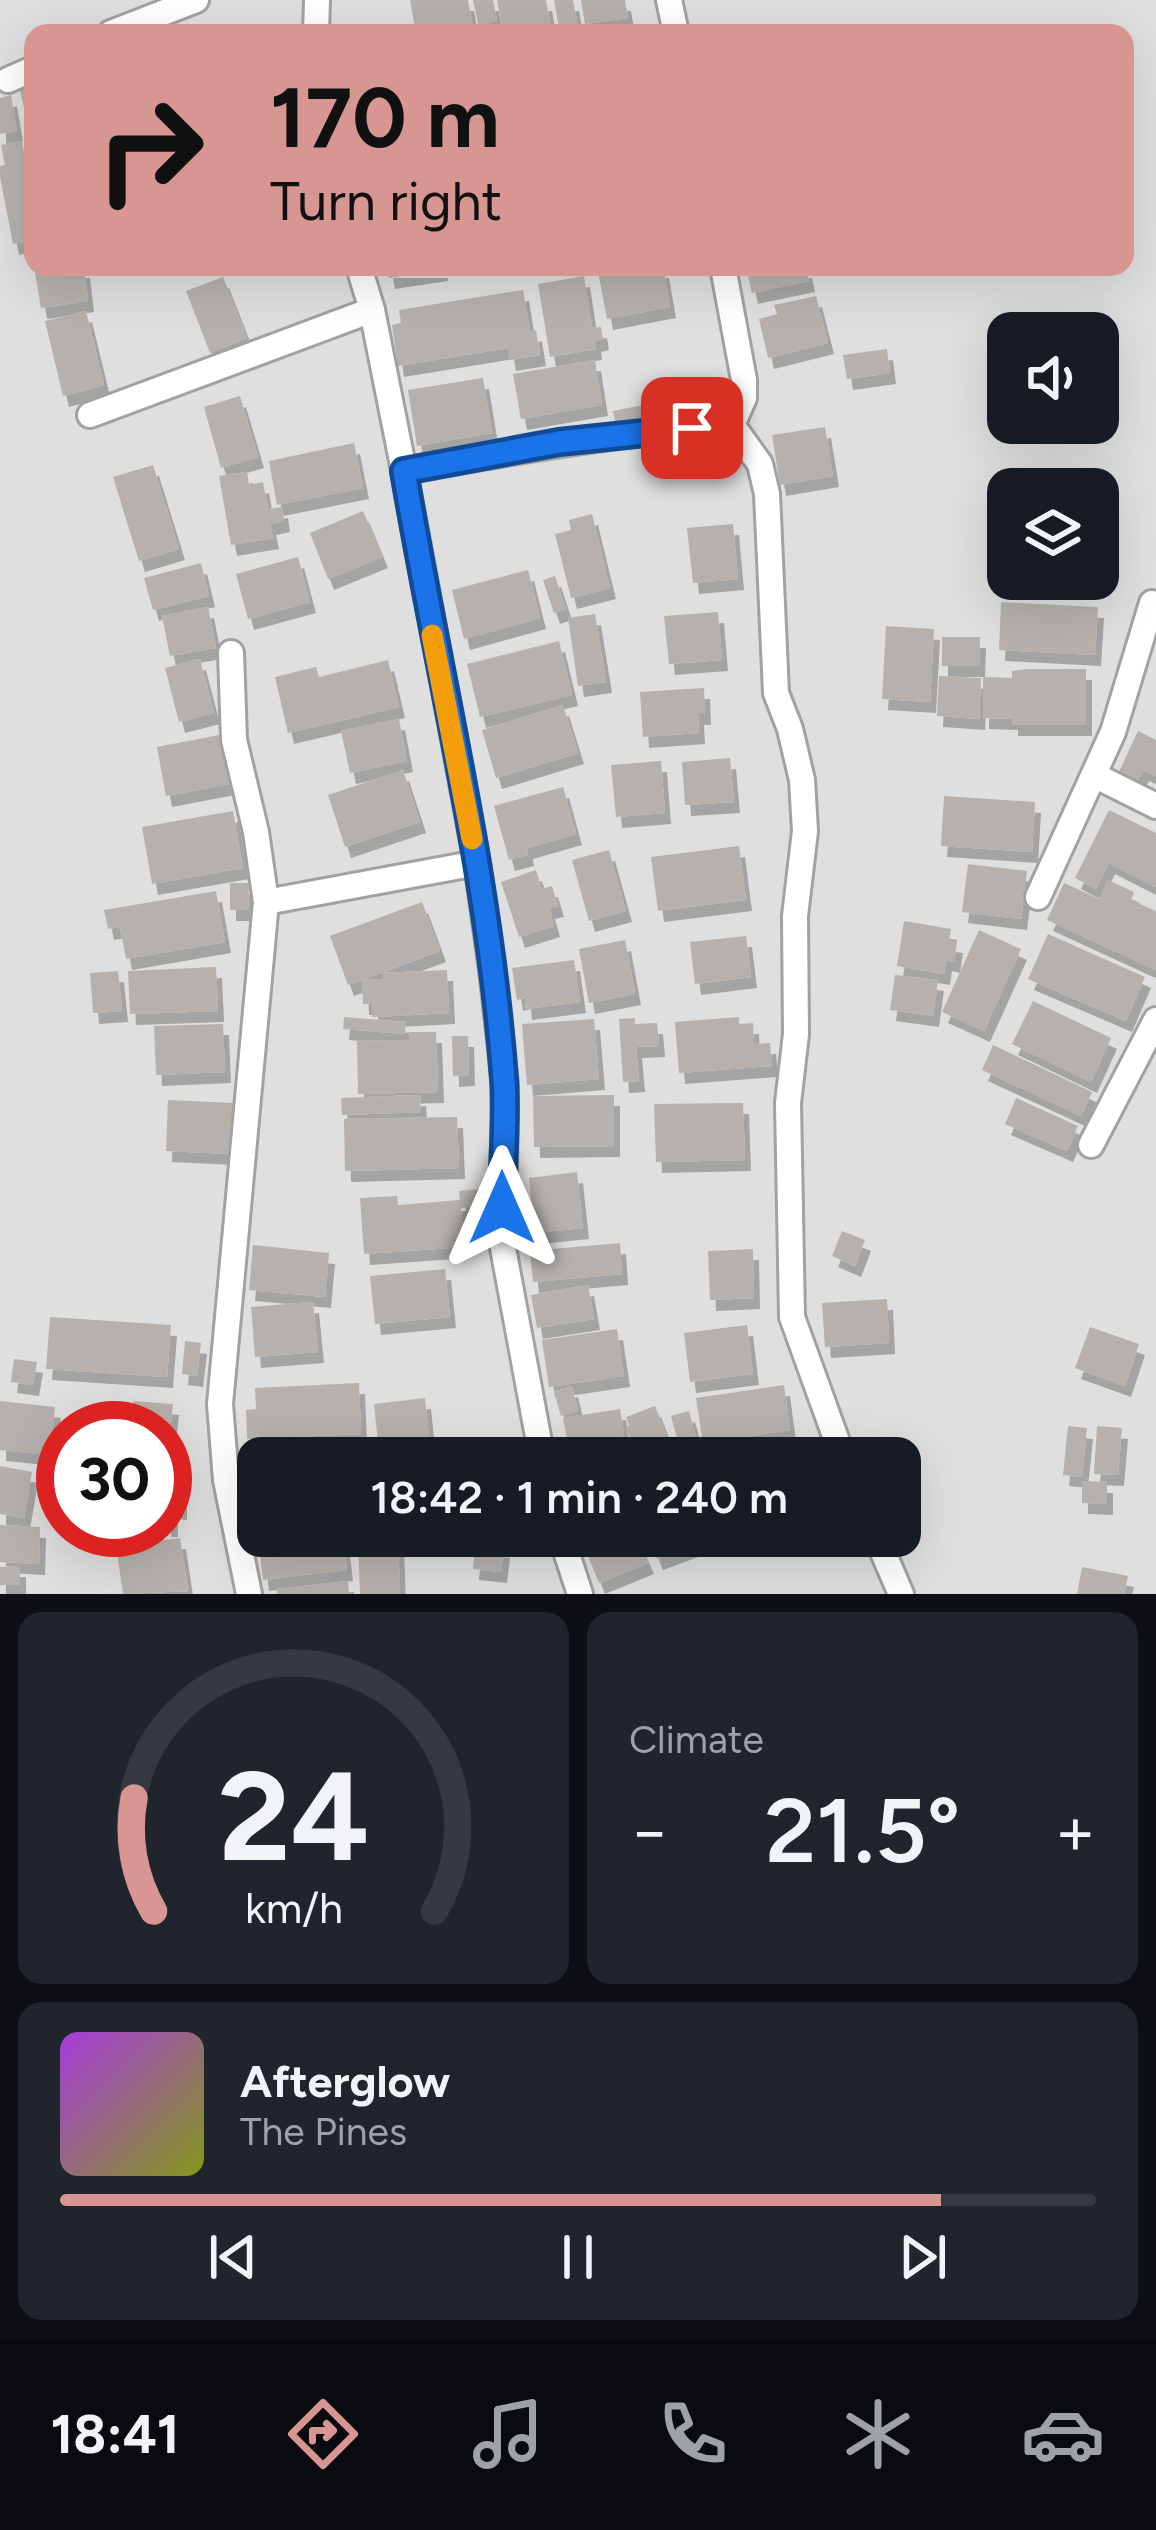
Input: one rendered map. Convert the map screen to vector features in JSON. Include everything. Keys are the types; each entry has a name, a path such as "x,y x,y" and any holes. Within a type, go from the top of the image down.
{"street":[{"path":"135,24 196,0"},
{"path":"8,80 24,73"},
{"path":"362,276 404,471 477,863 505,1084 503,1248 538,1437"},
{"path":"726,276 744,380 744,398 732,425"},
{"path":"90,415 372,310"},
{"path":"404,471 559,442 732,425"},
{"path":"732,425 760,464 767,494 776,693 802,780 805,831 795,916 796,1034 787,1146 792,1317 836,1437"},
{"path":"1038,898 1096,776 1152,603"},
{"path":"231,653 234,740 256,832 266,902 220,1404 226,1480 249,1594"},
{"path":"1096,776 1156,806"},
{"path":"266,902 477,863"},
{"path":"1091,1145 1156,1020"},
{"path":"568,1557 580,1594"},
{"path":"885,1557 901,1594"}],"shaded area":[{"path":"0,0 1156,0 1156,1594 0,1594"}],"building":[{"path":"410,0 468,0 472,24 414,24"},
{"path":"473,0 493,0 497,21 478,24"},
{"path":"497,0 546,0 550,24 501,24"},
{"path":"554,0 573,0 577,24 558,24"},
{"path":"581,0 625,0 628,18 585,24"},
{"path":"11,95 17,131 0,134 0,98"},
{"path":"22,141 24,152 24,242 13,244 0,177 0,166 5,165 1,145"},
{"path":"36,276 85,276 88,301 41,308"},
{"path":"584,276 592,328 601,327 603,339 595,341 596,349 550,357 538,284"},
{"path":"599,276 665,276 670,307 607,319"},
{"path":"748,276 808,276 809,281 752,293"},
{"path":"223,277 247,338 210,353 186,291"},
{"path":"523,290 530,332 536,330 540,355 510,360 508,348 398,366 392,325 401,323 399,310"},
{"path":"816,296 828,343 768,358 759,319 777,314 774,305"},
{"path":"86,311 104,385 63,396 45,321"},
{"path":"887,349 890,373 847,379 843,355"},
{"path":"595,360 602,405 521,419 513,374"},
{"path":"483,378 492,433 417,446 408,390"},
{"path":"240,396 258,457 221,468 204,407"},
{"path":"649,404 652,419 616,426 613,411"},
{"path":"825,427 833,476 780,485 772,435"},
{"path":"354,443 363,488 277,505 269,461"},
{"path":"153,465 179,549 139,561 113,477"},
{"path":"247,472 249,485 263,482 268,509 282,507 284,521 270,524 273,538 231,545 219,476"},
{"path":"363,511 382,557 328,579 310,533"},
{"path":"592,514 610,588 571,598 555,534 571,530 569,520"},
{"path":"733,524 738,579 693,583 687,528"},
{"path":"298,557 310,602 248,619 236,574"},
{"path":"201,563 209,596 153,610 144,578"},
{"path":"528,570 540,618 464,639 452,590"},
{"path":"555,576 566,609 554,613 543,580"},
{"path":"1001,602 1098,607 1095,655 999,650"},
{"path":"208,607 216,648 170,656 162,616"},
{"path":"718,612 722,660 669,664 664,616"},
{"path":"595,614 606,682 578,686 568,618"},
{"path":"886,626 934,629 930,702 882,699"},
{"path":"942,637 980,637 979,666 942,666"},
{"path":"559,641 572,695 480,717 467,664"},
{"path":"200,659 214,713 179,722 165,668"},
{"path":"388,660 399,707 288,733 275,677 316,667 319,677"},
{"path":"1086,669 1086,725 1012,725 1012,719 983,718 983,677 1012,678 1012,671"},
{"path":"939,676 981,678 979,719 937,716"},
{"path":"704,688 705,714 698,714 699,733 643,737 640,692"},
{"path":"563,705 578,753 496,778 482,730"},
{"path":"399,719 407,761 350,773 341,731"},
{"path":"1138,731 1156,740 1156,776 1143,770 1137,783 1118,774"},
{"path":"219,735 229,784 166,796 157,747"},
{"path":"730,758 734,802 685,805 682,762"},
{"path":"661,761 665,813 616,817 611,765"},
{"path":"403,770 420,822 345,847 328,795"},
{"path":"563,787 576,834 527,848 528,855 509,860 494,806"},
{"path":"944,796 1035,802 1032,852 941,846"},
{"path":"1109,810 1156,833 1156,887 1109,863 1096,889 1075,878"},
{"path":"233,811 243,868 152,884 142,827"},
{"path":"739,846 746,900 658,911 651,857"},
{"path":"609,850 626,911 589,921 572,860"},
{"path":"968,864 1027,871 1021,919 962,912"},
{"path":"536,870 542,889 552,886 558,906 549,908 554,926 519,937 501,882"},
{"path":"1108,880 1134,892 1131,900 1156,911 1156,970 1047,920 1064,883 1100,899"},
{"path":"230,883 249,883 248,910 230,910"},
{"path":"216,891 225,942 126,959 120,927 108,929 104,910"},
{"path":"422,902 440,951 348,985 330,936"},
{"path":"904,921 951,929 949,941 957,942 954,962 946,960 944,974 897,966"},
{"path":"979,930 1021,949 984,1031 942,1012"},
{"path":"1048,934 1145,977 1126,1021 1028,979"},
{"path":"746,936 751,977 695,984 690,942"},
{"path":"625,940 635,994 589,1003 579,949"},
{"path":"574,960 580,1002 526,1009 525,998 517,1000 512,968"},
{"path":"216,967 218,1011 130,1014 128,971"},
{"path":"447,970 449,1013 372,1017 372,1004 363,1004 362,980 384,979 383,973"},
{"path":"118,971 122,1011 93,1013 90,973"},
{"path":"895,975 938,980 933,1016 890,1010"},
{"path":"1033,1001 1111,1038 1091,1082 1012,1044"},
{"path":"344,1017 406,1022 405,1034 343,1029"},
{"path":"739,1017 739,1024 753,1023 754,1044 770,1043 772,1066 679,1073 675,1022"},
{"path":"635,1018 635,1024 657,1023 659,1046 636,1047 639,1081 623,1082 619,1019"},
{"path":"594,1019 599,1079 527,1085 522,1024"},
{"path":"223,1024 225,1072 156,1075 154,1026"},
{"path":"409,1032 436,1032 438,1092 358,1094 357,1041 409,1040"},
{"path":"452,1036 468,1036 469,1075 453,1076"},
{"path":"993,1045 1092,1092 1081,1116 982,1070"},
{"path":"420,1095 421,1112 342,1115 341,1098"},
{"path":"614,1095 614,1146 534,1147 533,1096"},
{"path":"1016,1098 1078,1126 1067,1151 1005,1124"},
{"path":"168,1100 233,1103 231,1154 166,1151"},
{"path":"743,1103 745,1160 656,1162 654,1104"},
{"path":"457,1117 459,1168 345,1171 344,1119"},
{"path":"577,1172 583,1228 535,1233 529,1178"},
{"path":"481,1189 482,1206 461,1208 464,1247 364,1254 360,1198 397,1196 398,1205 460,1200 459,1191"},
{"path":"842,1231 865,1240 855,1266 832,1256"},
{"path":"620,1243 622,1274 533,1282 530,1251"},
{"path":"253,1245 329,1253 325,1297 249,1290"},
{"path":"753,1249 754,1298 710,1300 708,1251"},
{"path":"445,1269 450,1317 375,1324 370,1276"},
{"path":"588,1285 594,1319 537,1328 531,1295"},
{"path":"887,1299 889,1343 825,1347 822,1303"},
{"path":"313,1302 318,1352 255,1357 251,1307"},
{"path":"50,1317 171,1325 167,1377 46,1369"},
{"path":"747,1325 753,1374 690,1382 684,1333"},
{"path":"1090,1327 1139,1344 1125,1386 1075,1368"},
{"path":"617,1329 624,1376 549,1387 542,1340"},
{"path":"185,1341 201,1343 197,1376 182,1374"},
{"path":"14,1359 37,1362 33,1385 11,1382"},
{"path":"359,1383 361,1434 247,1437 246,1410 256,1409 255,1388"},
{"path":"784,1385 790,1430 702,1437 696,1398"},
{"path":"572,1386 578,1411 561,1416 554,1392"},
{"path":"425,1398 429,1437 378,1437 374,1404"},
{"path":"0,1401 36,1405 36,1454 0,1450"},
{"path":"655,1406 667,1437 630,1437 626,1417"},
{"path":"620,1409 624,1436 567,1437 563,1418"},
{"path":"689,1411 696,1437 677,1437 671,1416"},
{"path":"1068,1426 1087,1428 1082,1477 1063,1475"},
{"path":"1097,1426 1122,1428 1118,1475 1094,1474"},
{"path":"0,1466 32,1472 24,1518 0,1514"},
{"path":"1082,1481 1107,1482 1107,1504 1082,1503"},
{"path":"0,1525 36,1527 39,1564 0,1562"},
{"path":"118,1557 183,1557 188,1591 123,1594"},
{"path":"260,1557 345,1557 347,1570 263,1580"},
{"path":"359,1557 399,1557 400,1594 360,1594"},
{"path":"474,1557 503,1557 501,1572 473,1569"},
{"path":"588,1557 645,1557 648,1563 599,1583"},
{"path":"20,1566 20,1585 0,1585 0,1567"},
{"path":"1082,1567 1128,1576 1124,1594 1077,1594"},
{"path":"348,1581 349,1594 277,1594 277,1589"}],"slow traffic":[{"path":"432,635 472,839"}],"route":[{"path":"502,1208 505,1084 492,970 477,863 404,471 559,442 692,428"}]}
